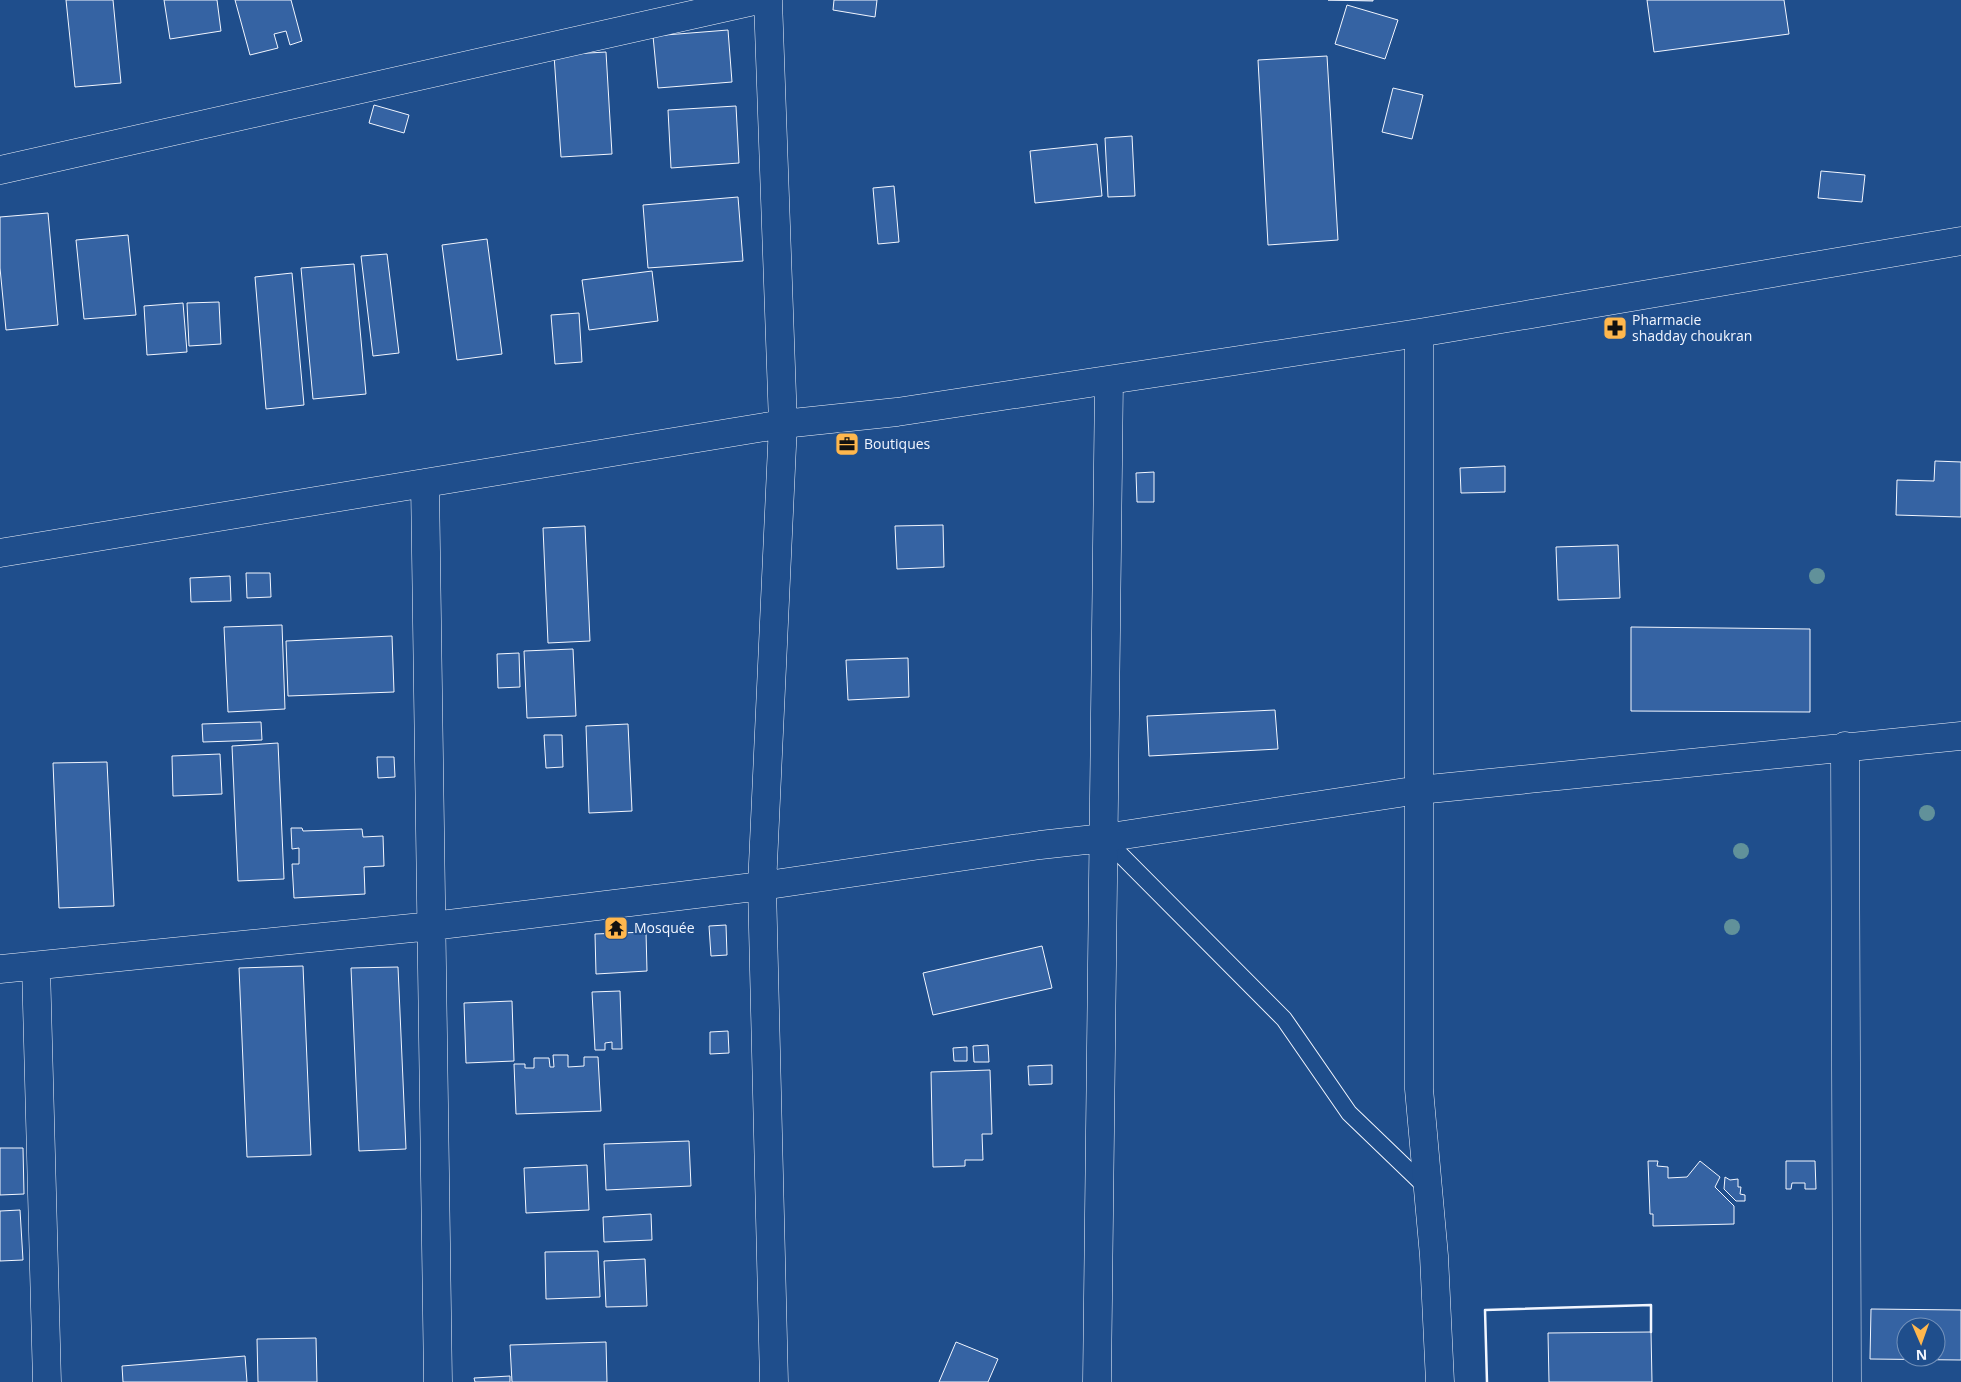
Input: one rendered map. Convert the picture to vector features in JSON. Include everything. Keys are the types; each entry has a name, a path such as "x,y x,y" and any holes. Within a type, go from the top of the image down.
{"street":[{"path":"0,170 758,0"},
{"path":"768,0 783,424 762,886 774,1382"},
{"path":"0,553 783,424 897,412 1419,333 1961,241"},
{"path":"1419,333 1419,1089 1434,1256 1440,1382"},
{"path":"1097,1382 1109,381"},
{"path":"425,483 438,1382"},
{"path":"0,970 432,926 762,886 1040,845 1104,838 1419,790 1845,746 1961,736"},
{"path":"1845,746 1847,1382"},
{"path":"36,966 47,1382"}],"lane":[{"path":"1104,838 1284,1020 1349,1113 1427,1188"}],"building":[{"path":"66,0 113,0 121,83 75,87"},
{"path":"164,0 217,0 221,31 170,39"},
{"path":"235,0 291,0 302,41 290,45 286,31 274,34 278,48 250,55"},
{"path":"834,0 877,0 875,17 833,10"},
{"path":"1328,0 1373,0 1373,1"},
{"path":"1647,0 1784,0 1789,34 1654,52"},
{"path":"1347,5 1398,20 1385,59 1335,44"},
{"path":"728,30 732,82 658,88 653,36"},
{"path":"606,52 612,154 561,157 554,55"},
{"path":"1327,56 1338,240 1268,245 1258,60"},
{"path":"1393,88 1423,95 1412,139 1382,132"},
{"path":"374,105 409,115 404,133 369,123"},
{"path":"736,106 739,163 671,168 668,110"},
{"path":"1132,136 1135,196 1108,197 1105,138"},
{"path":"1097,144 1102,196 1035,203 1030,151"},
{"path":"1821,171 1865,175 1862,202 1818,198"},
{"path":"894,186 899,242 878,244 873,188"},
{"path":"738,197 743,261 648,268 643,205"},
{"path":"48,213 58,325 6,330 0,268 0,217"},
{"path":"128,235 136,315 84,319 76,240"},
{"path":"487,239 502,354 457,360 442,245"},
{"path":"387,254 399,353 373,356 361,256"},
{"path":"354,264 366,394 313,399 301,268"},
{"path":"652,271 658,321 589,330 582,280"},
{"path":"292,273 304,405 266,409 255,277"},
{"path":"219,302 221,344 189,346 187,303"},
{"path":"183,303 187,352 147,355 144,306"},
{"path":"579,313 582,362 555,364 551,315"},
{"path":"1935,461 1961,462 1961,517 1896,515 1897,480 1934,481"},
{"path":"1505,466 1505,492 1461,493 1460,468"},
{"path":"1154,472 1154,502 1137,502 1136,473"},
{"path":"943,525 944,567 897,569 895,526"},
{"path":"585,526 590,641 548,643 543,528"},
{"path":"1618,545 1620,598 1558,600 1556,547"},
{"path":"246,573 270,573 271,597 247,598"},
{"path":"230,576 231,601 191,602 190,578"},
{"path":"282,625 285,709 228,712 224,627"},
{"path":"1631,627 1810,629 1810,712 1631,711"},
{"path":"392,636 394,692 288,696 286,641"},
{"path":"573,649 576,716 527,718 524,651"},
{"path":"519,653 520,687 498,688 497,654"},
{"path":"908,658 909,697 848,700 846,660"},
{"path":"1275,710 1278,749 1149,756 1147,716"},
{"path":"261,722 262,740 203,742 202,724"},
{"path":"628,724 632,811 589,813 586,726"},
{"path":"544,735 562,735 563,767 546,768"},
{"path":"278,743 284,879 238,881 232,746"},
{"path":"220,754 222,794 173,796 172,756"},
{"path":"377,757 394,757 395,777 378,778"},
{"path":"107,762 114,906 59,908 53,763"},
{"path":"291,828 302,828 303,831 362,829 363,837 383,836 384,866 364,867 365,894 294,898 292,864 299,864 299,848 292,849"},
{"path":"726,925 727,955 711,956 709,926"},
{"path":"646,932 647,971 596,974 595,934"},
{"path":"1042,946 1052,988 933,1015 923,973"},
{"path":"303,966 311,1155 247,1157 239,968"},
{"path":"398,967 406,1149 359,1151 351,968"},
{"path":"620,991 622,1049 612,1049 612,1042 605,1043 605,1050 595,1050 592,992"},
{"path":"512,1001 514,1061 466,1063 464,1003"},
{"path":"728,1031 729,1053 710,1054 710,1032"},
{"path":"988,1045 989,1062 974,1062 973,1046"},
{"path":"967,1047 967,1061 954,1061 953,1048"},
{"path":"553,1055 568,1055 568,1067 584,1066 584,1057 598,1057 601,1111 516,1114 514,1064 525,1064 525,1068 534,1068 534,1058 549,1058 550,1067 554,1067"},
{"path":"1052,1065 1052,1084 1029,1085 1028,1066"},
{"path":"990,1070 992,1134 982,1134 983,1160 965,1160 965,1166 933,1167 931,1072"},
{"path":"689,1141 691,1186 606,1190 604,1144"},
{"path":"0,1148 23,1148 24,1194 0,1195"},
{"path":"1648,1161 1658,1161 1657,1166 1668,1167 1668,1178 1687,1177 1700,1161 1720,1177 1715,1187 1734,1206 1734,1224 1653,1226 1653,1214 1650,1214"},
{"path":"1786,1161 1815,1161 1816,1189 1805,1189 1805,1183 1792,1183 1791,1189 1786,1189"},
{"path":"587,1165 589,1210 526,1213 524,1168"},
{"path":"1725,1177 1730,1180 1738,1179 1738,1187 1741,1187 1740,1194 1745,1195 1745,1201 1736,1201 1724,1189"},
{"path":"20,1210 23,1260 0,1261 0,1211"},
{"path":"651,1214 652,1240 604,1242 603,1217"},
{"path":"598,1251 600,1297 546,1299 545,1252"},
{"path":"645,1259 647,1306 606,1307 604,1261"},
{"path":"1871,1309 1961,1310 1961,1360 1946,1360 1946,1317 1896,1317 1896,1359 1870,1359"},
{"path":"1651,1332 1652,1382 1549,1382 1548,1333"},
{"path":"316,1338 317,1382 258,1382 257,1339"},
{"path":"606,1342 607,1382 512,1382 510,1345"},
{"path":"956,1342 998,1359 988,1382 939,1382"},
{"path":"245,1356 247,1382 123,1382 122,1366"},
{"path":"510,1376 510,1382 475,1382 474,1378"}],"wall":[{"path":"1487,1382 1485,1310 1651,1305 1651,1332"}],"place":[{"name":"Pharmacie shadday choukran","path":"1615,328"},
{"name":"Boutiques","path":"847,444"},
{"name":"Mosquée","path":"616,928"}]}
